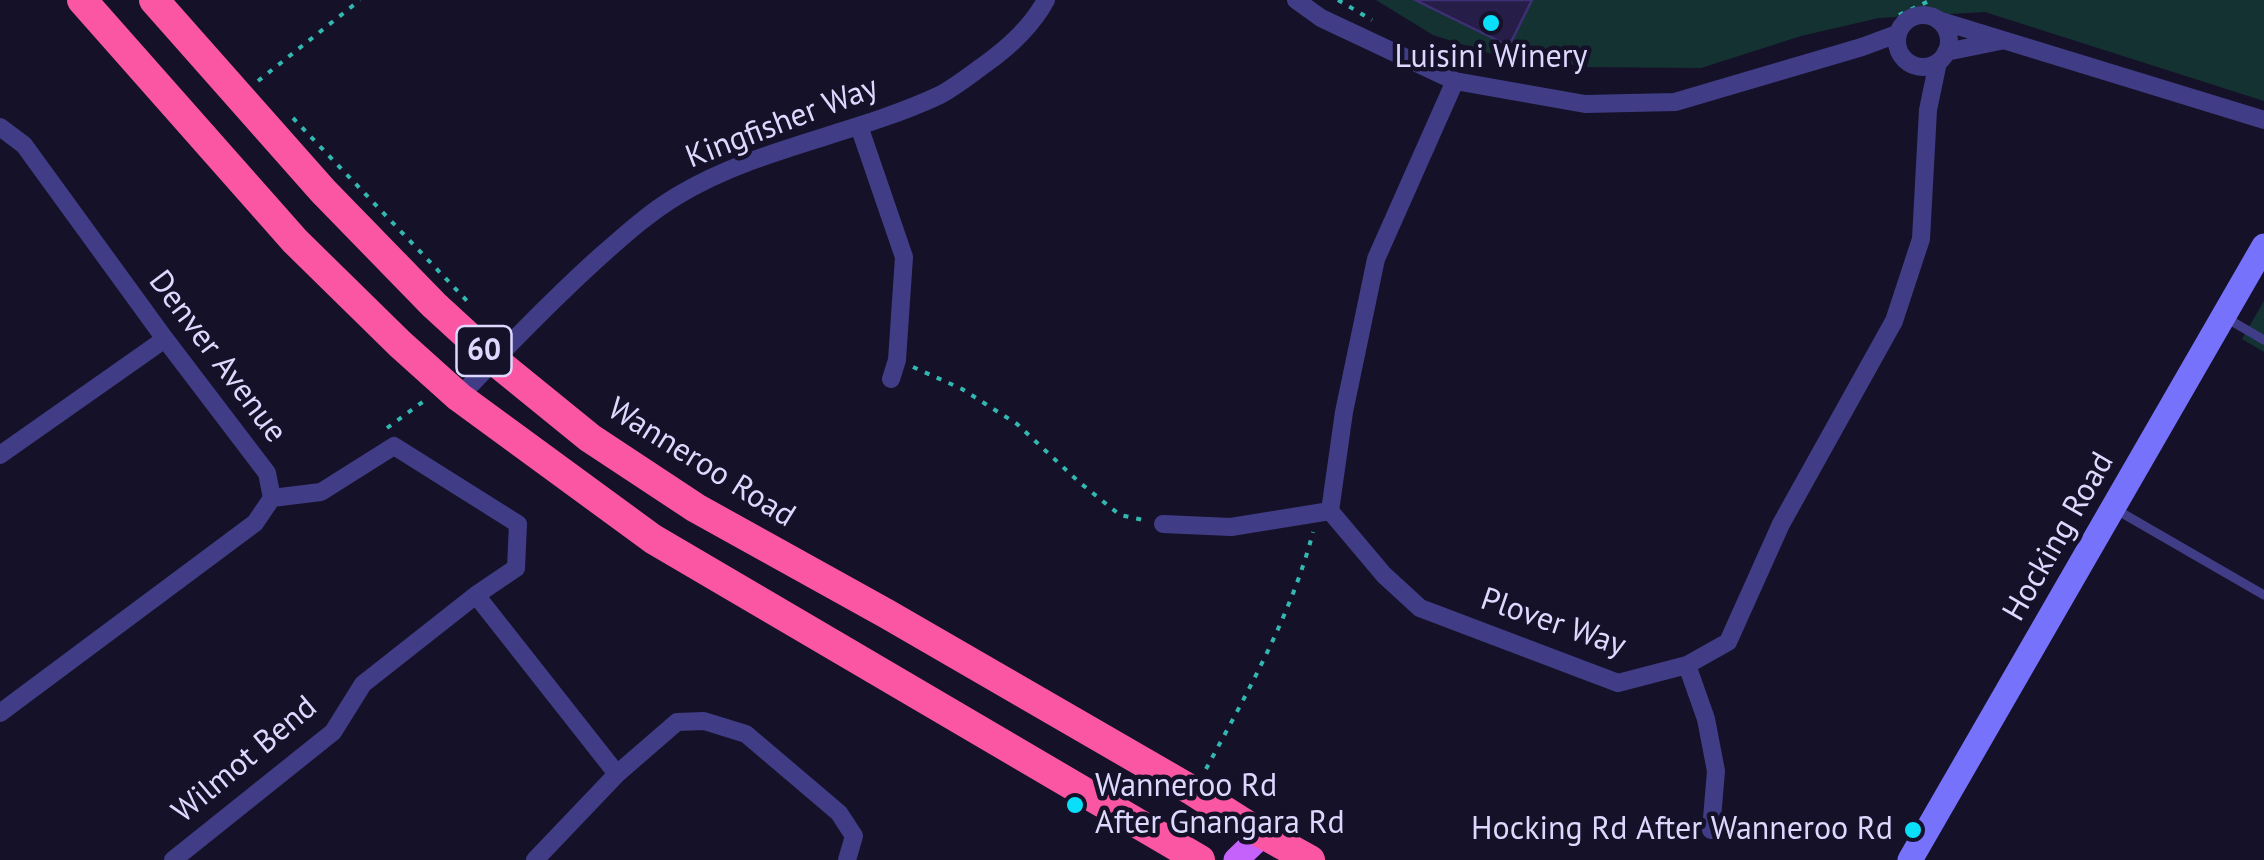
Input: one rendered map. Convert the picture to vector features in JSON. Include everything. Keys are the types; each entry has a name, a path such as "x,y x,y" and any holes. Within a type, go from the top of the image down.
{"highway":[{"name":"60","path":"82,0 295,241 459,397 654,539 1166,847 1200,860"},
{"name":"Wanneroo Road","path":"154,0 323,191 434,305 590,438 696,508 1194,791 1271,847 1310,860"}],"main road":[{"path":"1236,860 1271,847"}],"street":[{"name":"Kingfisher Way","path":"459,397 561,292 614,244 678,196 768,154 859,126 942,94 1002,52 1039,14 1046,0"},
{"path":"1296,0 1321,18 1455,81 1585,104 1675,102 1862,47 1913,17 1930,16 2264,120"},
{"path":"1938,20 1948,34 1942,57"},
{"path":"1892,28 1905,60"},
{"path":"1862,47 1926,67 1942,57 2001,41"},
{"name":"Plover Way","path":"1324,512 1420,608 1618,683 1686,665 1728,642 1782,524 1894,321 1921,240 1928,110 1942,57"},
{"name":"Plover Way","path":"1905,60 1928,110"},
{"path":"1163,524 1231,527 1324,512 1376,259 1455,81"},
{"path":"859,126 904,258 894,369"},
{"name":"Denver Avenue","path":"0,127 24,145 267,472 272,498 255,523 0,713"},
{"name":"Hocking Road","path":"1910,860 2264,246"},
{"path":"0,455 165,339"},
{"name":"Wilmot Bend","path":"172,860 334,732 363,684 516,568 518,524 394,446 321,492 272,498"},
{"path":"476,595 617,774"},
{"path":"1686,665 1706,719 1716,771 1711,830"},
{"path":"535,860 617,774 676,722 704,721 746,734 839,812 854,836 847,860"}],"lane":[{"path":"2224,316 2264,340"},
{"path":"2112,508 2264,595"}],"path":[{"path":"237,93 258,81 360,0"},
{"path":"1338,0 1382,26"},
{"path":"1892,28 1931,0"},
{"path":"284,108 472,306"},
{"path":"894,369 962,389 1017,424 1120,515 1163,524"},
{"path":"1194,791 1281,618 1324,512"}],"green space":[{"path":"1376,0 2264,0 2264,101 1985,12 1879,18 1801,36 1701,68 1583,67 1508,59 1433,35"},
{"path":"2264,301 2264,352 2242,339"}],"building":[{"name":"Luisini Winery","path":"1415,0 1532,0 1509,46"}],"place":[{"name":"Luisini Winery","path":"1491,23"},
{"name":"Wanneroo Rd After Gnangara Rd","path":"1075,805"},
{"name":"Hocking Rd After Wanneroo Rd","path":"1913,830"}]}
